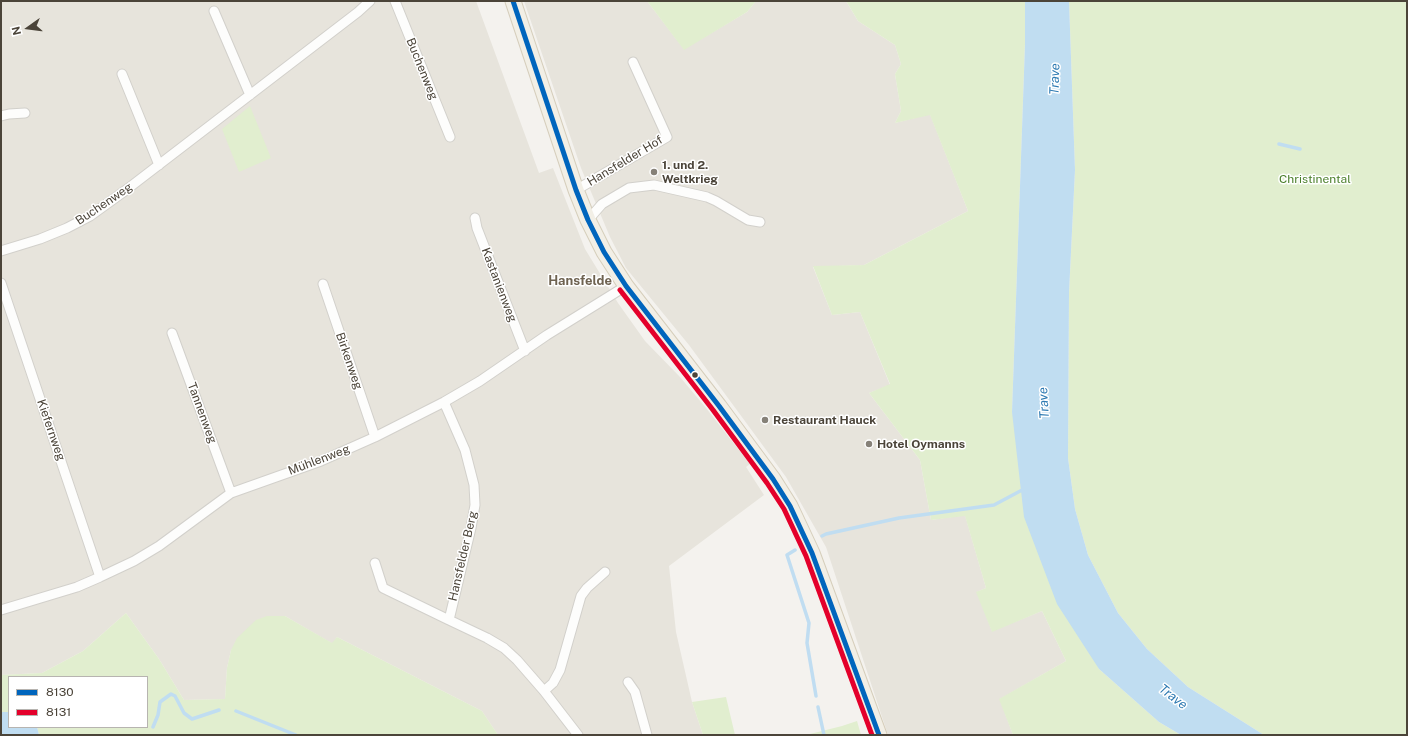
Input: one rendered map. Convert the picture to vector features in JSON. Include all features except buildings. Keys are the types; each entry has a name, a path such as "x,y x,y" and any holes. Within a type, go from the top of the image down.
{"main road":[{"path":"513,1 576,190 588,220 604,252 626,286 719,406 773,479 790,506 814,560 879,735"}],"street":[{"name":"Buchenweg","path":"1,251 40,239 78,223 102,208 358,12 370,1"},
{"name":"Buchenweg","path":"395,1 450,137"},
{"path":"214,11 250,95"},
{"name":"Hansfelder Hof","path":"576,190 667,137 633,62"},
{"path":"122,74 159,165"},
{"path":"1,116 25,113"},
{"path":"588,220 602,204 629,188 654,185 707,197 748,220 760,222"},
{"name":"Kastanienweg","path":"475,218 477,228 525,351"},
{"name":"Kiefernweg","path":"1,283 100,577"},
{"name":"Birkenweg","path":"323,284 375,438"},
{"name":"Mühlenweg","path":"1,610 77,588 134,561 159,546 231,493 321,461 375,438 444,402 480,381 547,335 626,286"},
{"name":"Tannenweg","path":"172,333 231,493"},
{"name":"Hansfelder Berg","path":"444,402 465,450 474,485 475,505 449,620"},
{"name":"Hansfelder Berg","path":"375,563 383,588 475,631 504,648 517,660 544,691 578,735"},
{"path":"544,691 554,683 560,670 581,596 587,588 605,572"},
{"path":"628,682 635,692 647,735"}],"shaded area":[{"path":"1,1 476,1 539,173 553,168 585,249 618,303 645,341 680,377 750,464 746,467 764,495 669,566 676,632 692,702 703,735 498,735 482,711 337,637 333,644 285,616 231,650 227,668 225,699 184,700 159,659 126,613 83,651 42,673 1,675"},
{"path":"524,1 647,1 684,49 747,12 756,1 846,1 858,21 895,45 901,64 895,74 901,111 895,123 930,114 968,211 864,265 813,267 832,315 860,312 890,385 869,393 920,460 931,520 965,515 986,588 977,592 992,631 1042,611 1066,661 1000,699 1013,735 888,735 826,547 786,477 689,345 626,268 610,237 581,168"}],"green space":[{"path":"647,1 756,1 747,12 684,50"},
{"path":"846,1 1025,1 1025,44 1012,412 1099,669 1159,722 1181,735 1013,735 999,699 1066,661 1042,611 992,632 976,592 986,588 965,516 931,520 920,460 869,393 890,384 860,312 832,315 813,266 864,265 968,211 930,115 895,123 901,111 895,74 901,64 895,45 858,21"},
{"name":"Christinental","path":"1069,1 1407,1 1407,735 1264,735 1188,687 1147,649 1118,613 1088,555 1075,509 1068,458 1069,293 1075,170"},
{"path":"250,106 271,158 239,172 222,129"},
{"path":"126,613 159,659 184,700 225,699 227,668 231,650 237,638 256,620 267,616 285,616 332,643 337,637 482,711 498,735 39,735 37,728 148,728 148,676 8,676 8,712 1,712 1,675 42,673 83,651"},
{"path":"726,697 735,735 703,735 692,702"},
{"path":"857,721 861,735 806,735 842,726"}],"water":[{"name":"Trave","path":"1025,1 1069,1 1075,170 1069,293 1068,458 1075,509 1088,555 1118,613 1147,649 1188,687 1264,735 1181,735 1159,722 1099,669 1057,604 1024,517 1012,412 1025,44"},
{"path":"1,712 8,712 8,728 37,728 39,735 1,735"}],"waterway":[{"path":"1279,144 1300,149"},
{"path":"822,536 899,518 994,505 1024,489"},
{"path":"795,550 787,555 809,623 807,643 816,696"},
{"path":"153,727 158,715 160,702 171,694 175,696 184,713 192,719 219,710"},
{"path":"818,707 824,735"},
{"path":"236,711 296,735"}],"transit line":[{"name":"8130","path":"513,1 576,190 588,220 604,252 626,286 719,406 773,479 790,506 812,553 879,735"},
{"name":"8131","path":"620,290 713,410 767,483 784,509 806,556 872,735"}],"place":[{"name":"1. und 2. Weltkrieg","path":"654,172"},
{"name":"Restaurant Hauck","path":"765,420"},
{"name":"Hotel Oymanns","path":"869,444"}],"district":[{"name":"Hansfelde","path":"580,281"}]}
